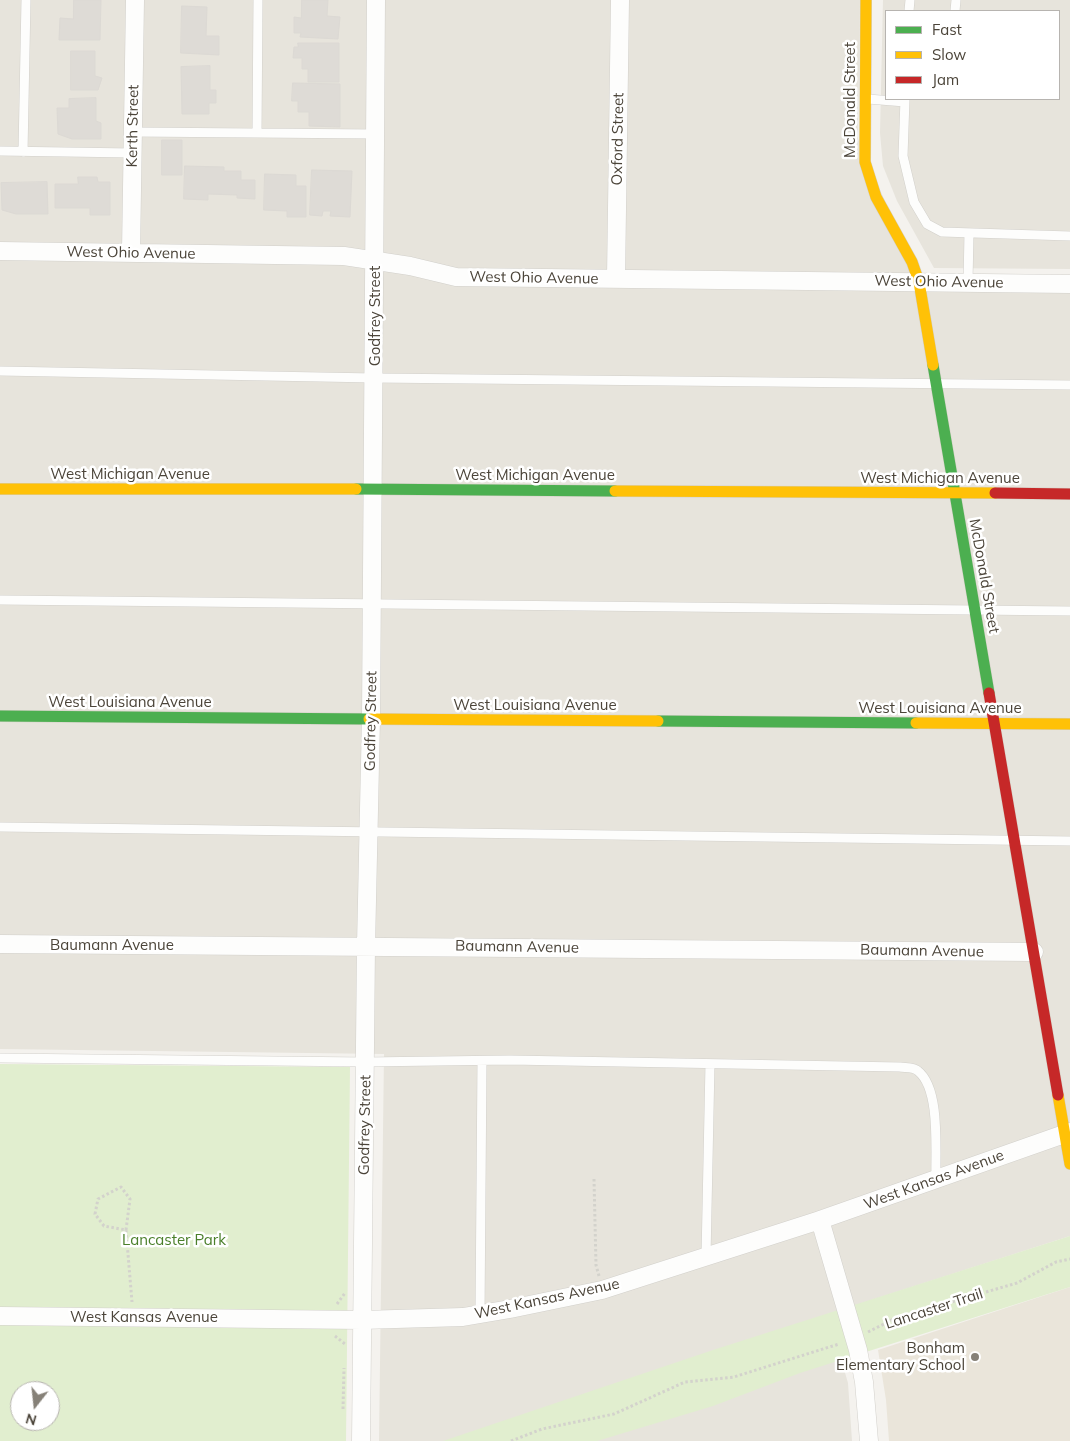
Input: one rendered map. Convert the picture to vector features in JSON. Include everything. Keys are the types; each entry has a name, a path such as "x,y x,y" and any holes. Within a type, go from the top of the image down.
{"street":[{"name":"Kerth Street","path":"131,252 135,0"},
{"name":"Godfrey Street","path":"361,1441 366,946 371,718 376,0"},
{"name":"Oxford Street","path":"616,278 620,0"},
{"name":"McDonald Street","path":"866,0 864,152 868,176 885,215 912,262 919,282 974,610 1067,1133 1070,1164"},
{"name":"West Ohio Avenue","path":"0,251 344,256 410,266 456,277 1070,284"},
{"name":"West Michigan Avenue","path":"0,489 373,489 1070,494"},
{"name":"West Louisiana Avenue","path":"0,716 1070,724"},
{"name":"Baumann Avenue","path":"0,944 1034,952"},
{"name":"West Kansas Avenue","path":"0,1316 362,1320 463,1317 602,1290 820,1220 1067,1133"},
{"path":"820,1220 864,1382 869,1441"}],"lane":[{"path":"24,152 26,0"},
{"path":"257,133 258,0"},
{"path":"864,98 885,100"},
{"path":"891,100 905,101 903,156 914,202 926,224 942,232 1070,236"},
{"path":"133,132 376,134"},
{"path":"0,151 132,153"},
{"path":"968,283 969,233"},
{"path":"0,371 374,378 1070,385"},
{"path":"0,600 1070,611"},
{"path":"0,827 369,830 1070,841"},
{"path":"0,1058 366,1062 482,1061 900,1067 917,1069 928,1082 933,1100 936,1179"},
{"path":"480,1314 482,1061"},
{"path":"706,1257 710,1064"}],"path":[{"path":"594,1180 596,1265 602,1290"},
{"path":"126,1230 104,1226 95,1214 98,1199 121,1187 130,1199 126,1230 132,1302"},
{"name":"Lancaster Trail","path":"511,1441 542,1429 614,1414 685,1382 734,1377 854,1340 896,1318 1017,1283 1056,1262 1070,1259"},
{"path":"337,1304 345,1294 345,1285"},
{"path":"333,1334 345,1344 345,1353"},
{"path":"343,1415 344,1362"}],"shaded area":[{"path":"0,0 860,0 858,139 919,280 1070,282 1070,1236 828,1314 848,1383 852,1441 379,1441 384,1054 0,1049"},
{"path":"883,0 1070,0 1070,269 934,268 897,201 883,166 880,133"},
{"name":"Bonham Elementary School","path":"1070,1287 1070,1441 889,1441 886,1400 878,1350"}],"green space":[{"name":"Lancaster Park","path":"0,1064 350,1067 346,1441 0,1441"},
{"path":"1070,1236 1070,1287 800,1373 713,1406 597,1441 443,1441 713,1350"}],"building":[{"path":"74,0 101,0 100,40 59,40 60,18 73,19"},
{"path":"302,0 328,0 327,16 340,17 338,39 300,37 301,33 294,33 294,17 301,18"},
{"path":"182,6 207,7 206,36 219,36 219,55 181,53"},
{"path":"298,43 339,43 339,82 308,82 308,69 302,69 302,58 293,58 294,47 298,47"},
{"path":"71,51 95,51 95,76 102,78 98,90 71,90"},
{"path":"210,66 210,90 216,90 216,103 209,103 209,114 182,114 181,67"},
{"path":"293,83 340,84 340,127 309,126 309,112 298,112 298,101 292,101"},
{"path":"96,98 96,121 101,123 101,139 72,139 58,134 57,108 69,108 69,99"},
{"path":"162,140 182,140 182,175 162,175"},
{"path":"185,166 224,167 224,171 241,171 241,180 255,180 255,199 237,198 237,195 208,194 208,200 184,199"},
{"path":"312,170 352,171 350,217 330,216 331,211 323,211 322,216 310,215"},
{"path":"265,174 296,175 296,186 306,186 306,217 287,217 287,211 264,210"},
{"path":"78,177 97,177 98,182 110,182 110,215 90,215 90,208 55,208 55,184 78,184"},
{"path":"47,182 48,214 16,214 2,210 1,183"}],"traffic: fast":[{"path":"933,365 989,693"},
{"path":"356,489 615,491"},
{"path":"0,716 369,719"},
{"path":"658,721 916,723"}],"traffic: slow":[{"path":"866,0 865,162 876,197 912,262 919,282 933,365"},
{"path":"0,489 356,489"},
{"path":"615,491 995,493"},
{"path":"369,719 658,721"},
{"path":"916,723 1070,724"},
{"path":"1058,1095 1070,1164"}],"traffic: jam":[{"path":"995,493 1070,494"},
{"path":"989,693 1058,1095"}],"place":[{"name":"Bonham Elementary School","path":"975,1357"}]}
